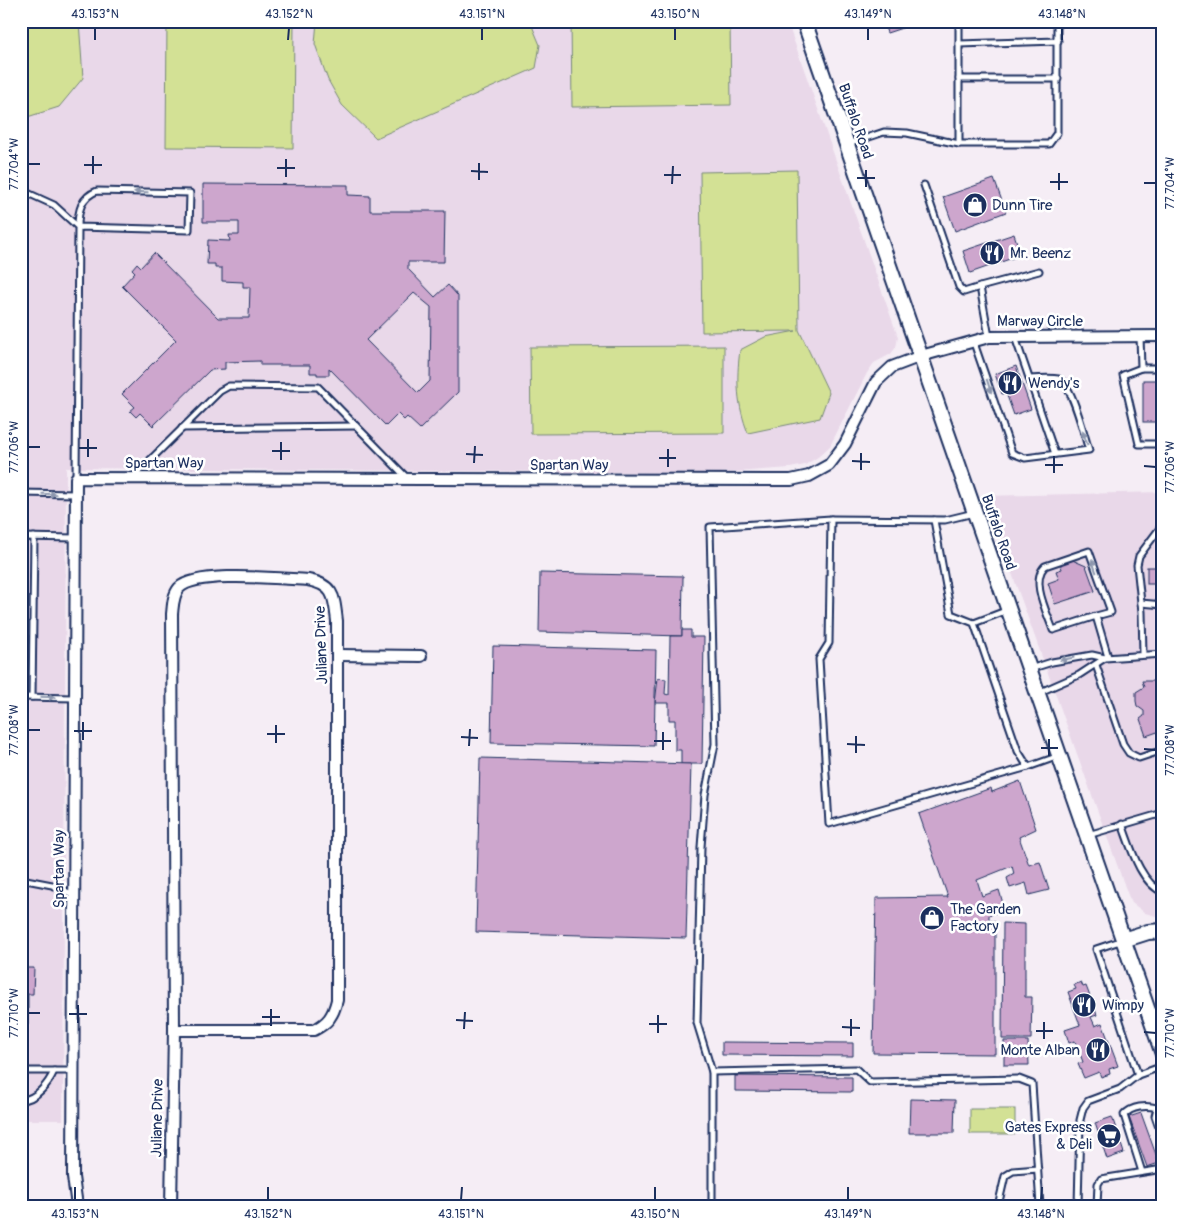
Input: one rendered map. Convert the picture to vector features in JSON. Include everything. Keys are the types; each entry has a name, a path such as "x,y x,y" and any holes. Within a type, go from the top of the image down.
{"main road":[{"name":"Buffalo Road","path":"804,21 1163,1054"},
{"path":"1123,940 1148,932 1163,931"}],"street":[{"name":"Marway Circle","path":"921,356 989,337 1163,336"},
{"name":"Spartan Way","path":"77,1206 73,1177 76,478 762,481 800,478 824,470 836,456 845,444 876,382 883,374 892,367 921,356"},
{"name":"Juliane Drive","path":"171,1206 174,1030 172,614 174,598 180,588 193,580 211,577 320,582 329,589 334,598 337,655 338,1000 334,1014 326,1024 314,1030 174,1030"},
{"path":"337,655 421,656"}],"lane":[{"path":"959,21 960,144"},
{"path":"847,144 884,132 907,133 960,144 1049,144 1057,133 1057,21"},
{"path":"959,44 1058,41"},
{"path":"959,79 1058,79"},
{"path":"924,186 959,287 964,292 1039,271"},
{"path":"21,190 54,205 78,227 190,230 190,193 97,190 86,197 79,210 78,227 76,478"},
{"path":"980,287 989,337"},
{"path":"1015,336 1055,454"},
{"path":"1140,336 1141,368"},
{"path":"973,340 1012,453 1025,458 1090,450 1074,400 1064,382 1058,379 1030,378"},
{"path":"1163,368 1141,368 1123,375 1139,444 1163,444"},
{"path":"131,478 220,391 228,386 318,388 408,479"},
{"path":"182,428 356,426"},
{"path":"21,493 76,494"},
{"path":"712,1206 712,1072 697,1023 700,846 705,795 715,744 710,526 831,519 945,520 975,513"},
{"path":"831,519 829,643 819,659 829,824 1028,768 1059,756"},
{"path":"934,520 951,614 974,623 1009,610"},
{"path":"1143,654 1137,565 1139,556 1163,524"},
{"path":"21,537 76,538"},
{"path":"32,697 34,537"},
{"path":"1089,551 1111,612 1096,616 1053,630 1039,583 1040,571 1045,566 1089,551"},
{"path":"1141,603 1163,606"},
{"path":"1096,616 1107,657"},
{"path":"974,623 1018,751 1028,768"},
{"path":"1029,669 1076,657 1092,655 1107,657 1163,654"},
{"path":"1038,693 1096,666 1107,657"},
{"path":"1096,666 1122,741 1129,753 1139,758 1163,750"},
{"path":"21,697 75,698"},
{"path":"1087,836 1122,824 1163,814"},
{"path":"1122,824 1144,875 1152,885 1163,892"},
{"path":"21,879 52,885 74,895"},
{"path":"1123,940 1096,949 1138,1075"},
{"path":"1078,1206 1080,1120 1083,1108 1088,1101 1120,1088 1138,1075 1163,1066"},
{"path":"712,1072 856,1069 870,1082 1019,1079 1032,1084 1040,1206"},
{"path":"21,1071 73,1071"},
{"path":"21,1100 25,1100 39,1092 49,1082 54,1071"},
{"path":"1142,1172 1124,1115 1127,1111 1146,1105 1160,1107 1155,1116 1163,1139"},
{"path":"998,1206 1005,1176 1013,1171 1038,1169"},
{"path":"1096,1206 1098,1184 1102,1179 1163,1169"}],"shaded area":[{"path":"21,21 787,21 898,337 896,347 891,354 874,363 867,373 830,446 805,465 790,468 721,473 66,468 63,1120 21,1120"},
{"path":"1163,492 1163,918 1145,913 1132,903 1128,895 984,496"}],"green space":[{"path":"21,21 79,21 83,78 59,107 21,119"},
{"path":"167,21 294,21 293,148 166,147"},
{"path":"317,21 530,21 540,45 536,68 376,138 342,105 328,80 315,44"},
{"path":"571,21 730,21 731,105 572,107"},
{"path":"797,170 799,330 829,393 820,418 748,433 744,423 738,392 740,350 765,337 796,331 702,332 700,172"},
{"path":"724,346 724,433 531,434 530,347"},
{"path":"970,1109 1015,1109 1015,1134 970,1134"}],"building":[{"path":"883,21 916,21 917,23 887,33"},
{"name":"Dunn Tire","path":"994,179 1006,212 955,231 943,197"},
{"path":"203,184 348,185 348,195 370,196 370,211 445,211 444,262 408,262 408,269 435,297 448,285 458,296 458,392 420,429 407,417 404,420 398,414 386,426 329,368 329,375 317,375 317,373 310,373 310,365 260,365 260,361 225,362 225,369 210,370 153,426 140,413 136,417 130,411 135,407 122,394 176,340 122,286 135,272 132,269 137,263 141,267 154,253 218,318 249,318 250,287 243,287 243,282 222,281 222,268 215,268 215,264 207,264 208,240 230,241 229,235 239,235 239,222 203,222","holes":["414,293 431,307 430,381 418,393 366,340"]},
{"name":"Mr. Beenz","path":"1014,234 1021,255 970,273 963,251"},
{"name":"Wendy's","path":"1016,366 1031,409 1014,415 1006,393 1002,394 995,374"},
{"path":"1143,380 1163,380 1163,422 1143,422"},
{"path":"1070,559 1086,566 1095,591 1055,604 1048,583 1059,579 1056,571 1062,569 1060,563"},
{"path":"1147,567 1163,567 1163,584 1147,584"},
{"path":"540,573 683,576 682,636 539,632"},
{"path":"682,630 691,630 691,637 704,637 702,764 681,764 681,750 675,750 675,720 669,720 669,703 655,703 658,678 666,679 665,694 669,695 670,636 682,636"},
{"path":"493,646 656,650 654,746 491,743"},
{"path":"1142,681 1152,681 1163,687 1163,730 1146,736 1140,719 1144,716 1144,711 1137,706 1136,701 1136,692 1144,687"},
{"path":"480,758 691,764 686,938 476,932"},
{"name":"The Garden Factory","path":"1020,781 1036,829 1019,837 1029,865 1040,862 1049,890 1029,895 1026,883 1010,888 1007,878 1014,874 1012,866 977,880 982,896 999,890 1005,910 989,915 989,921 995,921 995,1054 873,1053 876,898 948,897 919,814 991,788 992,792"},
{"path":"1003,923 1025,924 1025,997 1032,997 1031,1039 1002,1039"},
{"path":"21,968 34,968 33,994 28,994 28,1025 21,1025"},
{"path":"1081,982 1083,987 1086,986 1097,1015 1091,1017 1095,1026 1102,1023 1118,1066 1109,1069 1110,1074 1101,1077 1099,1072 1084,1078 1078,1064 1083,1062 1075,1041 1069,1043 1065,1030 1080,1025 1068,992 1076,989 1074,985"},
{"path":"1004,1041 1028,1041 1029,1065 1004,1065"},
{"path":"722,1042 853,1043 853,1056 722,1055"},
{"path":"735,1076 852,1077 852,1092 735,1091"},
{"path":"910,1099 955,1100 954,1133 909,1133"},
{"path":"1141,1113 1159,1163 1147,1167 1129,1117"},
{"path":"1112,1117 1124,1153 1107,1159 1095,1123"}],"place":[{"name":"Dunn Tire","path":"975,205"},
{"name":"Mr. Beenz","path":"992,253"},
{"name":"Wendy's","path":"1010,383"},
{"name":"The Garden Factory","path":"932,918"},
{"name":"Wimpy","path":"1084,1005"},
{"name":"Monte Alban","path":"1098,1050"},
{"name":"Gates Express & Deli","path":"1109,1136"}]}
